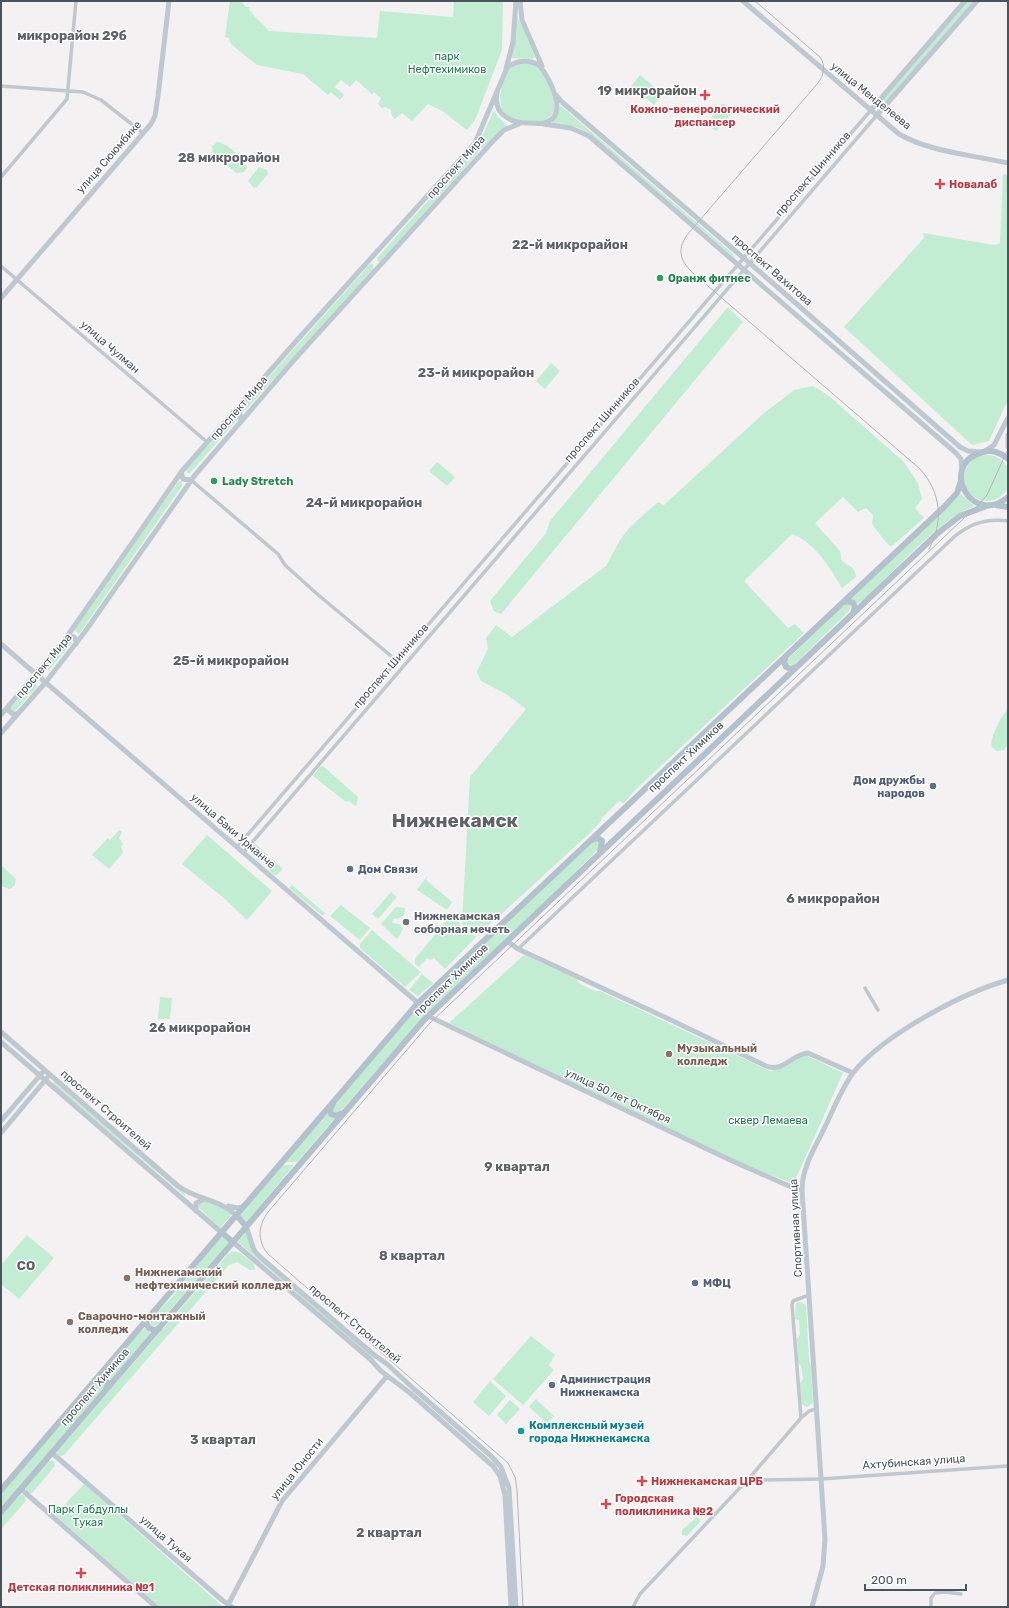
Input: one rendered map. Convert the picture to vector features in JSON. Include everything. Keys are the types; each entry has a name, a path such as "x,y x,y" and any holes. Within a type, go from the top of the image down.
{"main road":[{"name":"улица Сююмбике","path":"1,298 151,124 155,116 168,1"},
{"path":"505,74 513,42 516,1"},
{"path":"520,1 521,15 527,35 555,92 557,103 554,114 548,121 538,123"},
{"name":"улица Менделеева","path":"743,1 899,134 910,140 937,148 1008,164"},
{"name":"проспект Шинников","path":"871,110 965,1"},
{"name":"проспект Шинников","path":"877,116 977,1"},
{"name":"проспект Мира","path":"1,714 66,638 182,471 233,412 475,144 505,74 511,64 524,61 535,62 544,70"},
{"name":"проспект Вахитова","path":"555,92 562,102 960,447 971,452 997,452 1008,459"},
{"name":"проспект Мира","path":"497,93 496,104 501,113 509,120 522,123 538,123"},
{"path":"878,101 879,105 885,107"},
{"name":"проспект Мира","path":"1,733 45,683 75,645 191,480 241,421 379,266 498,136 509,127 522,123"},
{"name":"проспект Вахитова","path":"538,123 571,128 589,136 956,453 962,461 961,481"},
{"path":"371,258 379,266"},
{"path":"233,412 241,414 241,421"},
{"path":"962,470 970,458 994,445 1008,418"},
{"path":"1008,436 1008,447"},
{"path":"182,471 182,478 191,480"},
{"path":"961,481 963,488 970,498 979,504 1008,507"},
{"name":"проспект Химиков","path":"2,1486 95,1380 418,1003 953,498 957,493 961,481"},
{"path":"992,505 1008,497"},
{"name":"проспект Химиков","path":"1,1512 428,1016 951,522 966,513 992,505"},
{"path":"840,604 847,601 852,602 855,607 853,613"},
{"path":"66,638 70,636 74,637 76,641 75,645"},
{"path":"1,644 36,674"},
{"path":"787,655 784,662 786,667 791,669 796,667"},
{"name":"улица Баки Урманче","path":"36,674 418,1003"},
{"path":"9,705 8,709 10,713 14,715 18,713"},
{"path":"589,841 598,838 602,841 599,853"},
{"path":"507,940 518,949 770,1068 778,1067 799,1055 808,1053 853,1073"},
{"name":"Спортивная улица","path":"816,1409 802,1190 806,1166 840,1095 853,1073 880,1047 907,1029 964,997 1008,980"},
{"name":"улица 50 лет Октября","path":"428,1016 728,1159 802,1190"},
{"name":"проспект Строителей","path":"1,1032 186,1192 225,1205 246,1226 254,1250 259,1256 373,1354 387,1364 491,1456 505,1474 510,1494 516,1607"},
{"name":"проспект Строителей","path":"1,1042 197,1212 370,1359 380,1371 488,1460 500,1476 505,1495 511,1607"},
{"path":"1,1121 45,1070"},
{"path":"1,1132 50,1074"},
{"path":"333,1102 330,1110 331,1114 336,1116 344,1113"},
{"path":"182,1199 188,1196 186,1192"},
{"path":"197,1212 195,1207 196,1203 199,1200 207,1199"},
{"path":"225,1205 235,1208 244,1206"},
{"path":"147,1319 146,1323 149,1328 153,1330 159,1329"},
{"path":"380,1371 380,1365 387,1364"},
{"name":"улица Юности","path":"229,1606 282,1501 387,1376"},
{"path":"95,1380 100,1378 106,1379 108,1384 106,1389"},
{"path":"398,1385 404,1384 403,1378"},
{"path":"812,1607 820,1581 825,1552 816,1409"},
{"name":"улица Тукая","path":"52,1453 229,1606"},
{"path":"21,1489 156,1607"}],"street":[{"path":"1,177 62,107 67,99 69,91 76,1"},
{"path":"1,86 83,92 101,100 143,133"},
{"name":"проспект Шинников","path":"237,847 871,110"},
{"name":"проспект Шинников","path":"243,853 877,116"},
{"path":"790,205 796,210"},
{"name":"улица Чулман","path":"1,266 207,442"},
{"path":"688,323 694,328"},
{"path":"191,480 278,554 285,565 316,593 398,661"},
{"path":"518,949 954,537 964,529 984,521 1008,521"},
{"path":"865,988 878,1010"},
{"path":"801,1418 792,1305 793,1301 809,1295"},
{"path":"633,1607 640,1594 751,1476 801,1418 809,1410 816,1409"},
{"name":"Ахтубинская улица","path":"751,1476 762,1480 821,1478 1008,1466"},
{"path":"931,1607 931,1598 935,1594 945,1592 961,1594"}],"green space":[{"name":"парк Нефтехимиков","path":"230,1 241,1 246,7 250,7 249,10 269,31 377,38 380,11 453,17 454,1 503,1 502,50 475,120 467,130 444,112 428,104 412,121 402,113 395,119 392,116 391,110 385,107 382,108 378,104 381,98 374,92 372,94 356,80 350,87 341,80 335,87 344,95 340,100 331,92 328,95 303,74 257,65 231,44 229,38 225,37"},
{"path":"968,1 975,1 886,103 882,99"},
{"path":"517,15 535,57 533,59 511,58"},
{"path":"524,63 534,64 541,69 553,91 555,107 552,114 545,120 537,122 517,120 506,114 502,108 500,95 505,76 512,67"},
{"path":"640,75 663,94 654,105 631,86"},
{"path":"722,104 725,104 731,109 732,113 716,131 708,125 708,122"},
{"path":"560,105 732,253 736,259 590,134 577,127 552,123 559,111"},
{"path":"494,110 498,117 508,126 483,147 381,261 378,262 377,258 479,143"},
{"path":"217,142 230,148 243,160 247,168 244,172 236,173 213,153 212,146"},
{"path":"259,167 267,170 268,174 257,187 254,188 248,181"},
{"path":"1003,174 1008,175 1008,400 989,441 972,445 844,327 924,238 923,233 994,245 1000,243"},
{"path":"370,264 373,264 374,268 245,411 242,412 241,408"},
{"path":"728,307 743,322 501,614 494,611 490,601 546,533 550,521"},
{"path":"551,363 560,371 545,389 536,381"},
{"path":"813,386 829,396 904,462 918,483 922,499 915,508 924,518 891,547 872,524 873,515 866,508 858,512 843,497 815,523 840,551 842,561 854,569 856,577 842,588 821,556 808,543 792,534 744,581 788,628 795,624 804,633 636,789 624,803 619,801 602,818 591,832 495,920 479,933 466,932 462,923 470,777 526,709 506,694 481,681 477,672 488,648 486,638 496,625 512,637 606,566 620,540 629,528 658,502 664,505 763,414 794,390"},
{"path":"236,415 238,416 238,419 190,473 187,473 186,469"},
{"path":"982,455 992,455 1000,459 1006,465 1010,473 1010,483 1006,491 1000,497 992,501 982,501 974,497 968,491 964,483 964,473 968,465 974,459"},
{"path":"437,462 455,477 447,486 429,471"},
{"path":"179,481 182,482 182,486 79,634 74,630 106,581"},
{"path":"961,494 974,506 947,522 933,533 869,595 857,604 850,598"},
{"path":"845,604 851,604 850,610 794,665 787,664 788,659"},
{"path":"68,639 71,639 72,643 48,671 44,668"},
{"path":"33,682 38,686 14,712 10,709 11,707"},
{"path":"1008,709 1008,744 1004,750 997,751 992,747 992,738 1000,721"},
{"path":"323,766 358,797 356,806 349,801 346,802 313,776 320,767"},
{"path":"119,830 122,832 119,838 123,844 121,846 123,853 109,869 92,855 108,838 110,840"},
{"path":"207,835 272,891 247,920 225,899 182,864"},
{"path":"593,841 599,841 600,847 563,885 426,1014 339,1113 333,1113 333,1107 415,1010"},
{"path":"254,843 268,855 261,862 252,855"},
{"path":"269,857 283,869 277,875 273,874 263,864"},
{"path":"1,865 16,879 15,885 10,889 1,886"},
{"path":"428,875 426,880 452,902 447,910 417,890"},
{"path":"292,885 325,913 323,916 289,888"},
{"path":"391,892 397,897 378,919 372,914"},
{"path":"341,905 370,928 360,940 330,916"},
{"path":"396,907 405,908 404,915 400,918 393,919 392,923 400,924 403,928 397,939 381,924"},
{"path":"454,911 464,933 477,936 445,969 434,958 431,960 427,958 419,967 415,964 415,959"},
{"path":"372,930 421,972 405,987 360,948 360,944"},
{"name":"сквер Лемаева","path":"524,955 577,979 578,983 595,991 600,991 770,1071 780,1069 805,1055 843,1073 796,1178 789,1182 734,1160 449,1023"},
{"path":"422,974 433,983 418,996 409,990"},
{"path":"160,997 172,998 170,1019 158,1019"},
{"path":"54,1082 185,1194 185,1196 53,1084"},
{"path":"328,1113 334,1119 297,1162 284,1162"},
{"path":"282,1165 294,1165 247,1221 240,1216"},
{"path":"205,1201 215,1203 232,1214 220,1228 199,1208 199,1203"},
{"path":"246,1232 253,1251 375,1358 374,1360 238,1242"},
{"path":"27,1235 54,1258 19,1299 1,1284 1,1265"},
{"path":"221,1236 229,1242 157,1325 151,1326 151,1319 172,1297"},
{"path":"233,1251 240,1253 254,1264 255,1270 250,1270 237,1262 229,1265 64,1455 60,1456 57,1454 58,1450 228,1254"},
{"path":"801,1302 806,1305 809,1360 811,1366 813,1403 807,1407 801,1404 800,1383 803,1379 801,1366 798,1363 797,1339 800,1335 799,1320 795,1319 796,1303"},
{"path":"145,1328 151,1333 111,1381 108,1376 104,1375 135,1337"},
{"path":"531,1336 555,1355 549,1365 554,1370 523,1405 493,1379"},
{"path":"99,1380 105,1382 105,1387 1,1508 1,1494"},
{"path":"490,1381 506,1396 489,1416 473,1402"},
{"path":"536,1399 554,1416 547,1423 529,1407"},
{"path":"510,1400 520,1409 506,1424 497,1415"},
{"path":"49,1460 54,1461 55,1466 33,1492 29,1494 26,1491 26,1486"},
{"name":"Парк Габдуллы Тукая","path":"84,1484 222,1607 160,1607 55,1515"},
{"path":"21,1494 25,1496 26,1501 1,1529 1,1516"},
{"path":"697,1517 700,1519 700,1522 687,1536 682,1535 682,1530"}],"tram line":[{"path":"755,1 820,57 824,67 823,74 818,83 687,235 681,251 683,261 694,274 920,469 932,487 938,508 937,528 929,549"},
{"path":"523,1607 517,1490 515,1477 508,1463 268,1254 264,1249 261,1239 260,1233 262,1223 268,1212 429,1024 979,504 987,495 1008,449"}],"place":[{"name":"Кожно-венерологический диспансер","path":"705,95"},
{"name":"Новалаб","path":"940,184"},
{"name":"Оранж фитнес","path":"660,278"},
{"name":"Lady Stretch","path":"214,481"},
{"name":"Дом дружбы народов","path":"933,786"},
{"name":"Дом Связи","path":"350,869"},
{"name":"Нижнекамская соборная мечеть","path":"406,922"},
{"name":"Музыкальный колледж","path":"669,1054"},
{"name":"Нижнекамский нефтехимический колледж","path":"127,1278"},
{"name":"МФЦ","path":"695,1283"},
{"name":"Сварочно-монтажный колледж","path":"70,1322"},
{"name":"Администрация Нижнекамска","path":"552,1385"},
{"name":"Комплексный музей города Нижнекамска","path":"521,1431"},
{"name":"Нижнекамская ЦРБ","path":"642,1481"},
{"name":"Городская поликлиника №2","path":"606,1504"},
{"name":"Детская поликлиника №1","path":"81,1573"}],"district":[{"name":"микрорайон 29б","path":"72,35"},
{"name":"19 микрорайон","path":"647,90"},
{"name":"28 микрорайон","path":"229,157"},
{"name":"22-й микрорайон","path":"570,244"},
{"name":"23-й микрорайон","path":"476,372"},
{"name":"24-й микрорайон","path":"364,502"},
{"name":"25-й микрорайон","path":"231,660"},
{"name":"Нижнекамск","path":"455,820"},
{"name":"6 микрорайон","path":"833,898"},
{"name":"26 микрорайон","path":"200,1027"},
{"name":"9 квартал","path":"517,1166"},
{"name":"8 квартал","path":"412,1255"},
{"name":"СО","path":"26,1265"},
{"name":"3 квартал","path":"223,1439"},
{"name":"2 квартал","path":"389,1532"}]}
